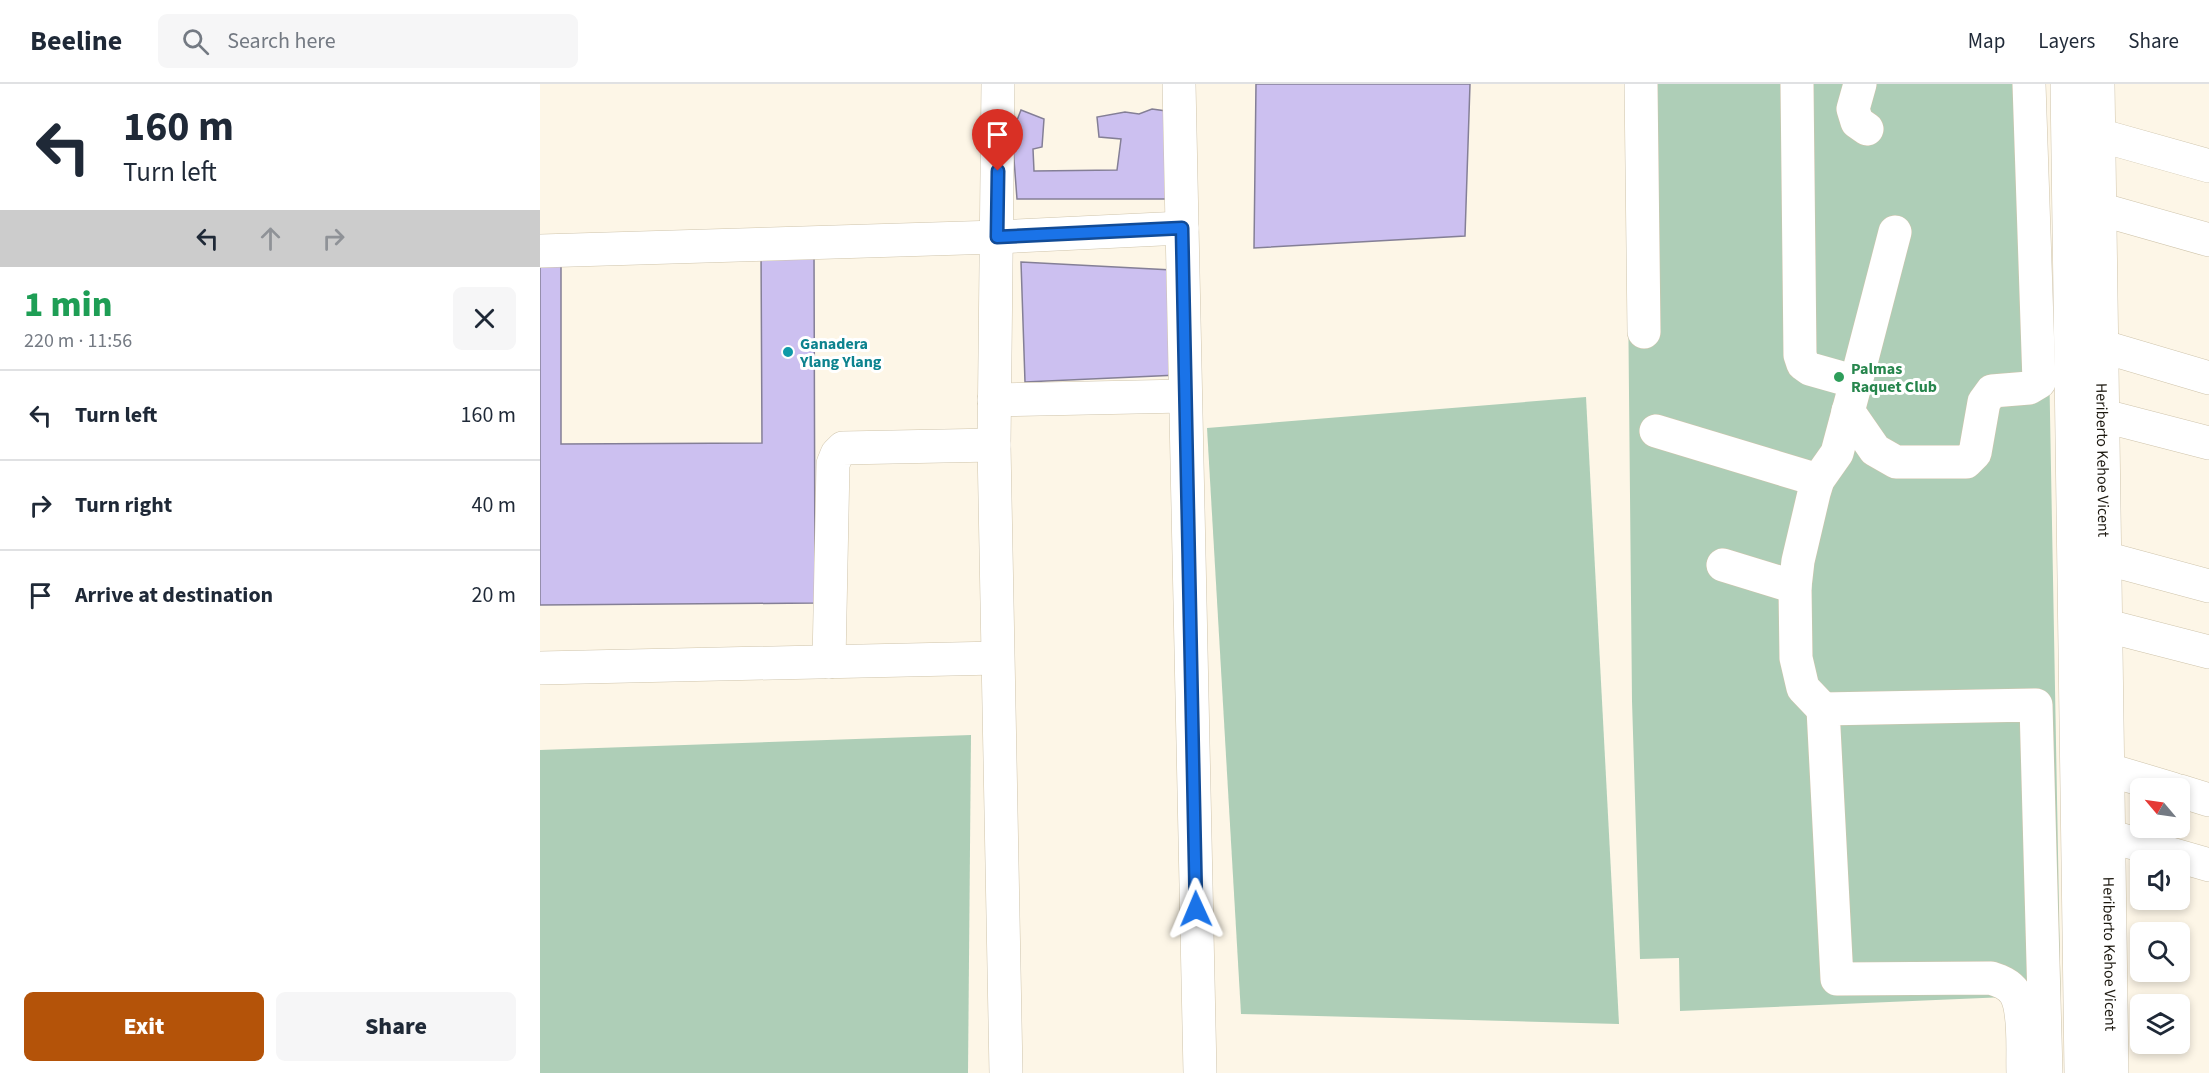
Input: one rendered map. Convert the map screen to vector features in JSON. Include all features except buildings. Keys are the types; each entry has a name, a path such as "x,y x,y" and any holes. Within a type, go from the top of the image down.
{"street":[{"path":"998,84 994,445 1006,1073"},
{"path":"1179,84 1200,1073"},
{"path":"1641,84 1644,332"},
{"path":"1797,84 1800,355 1803,364 1852,397 1875,450 1896,462 1966,462 1975,453 1984,402 1992,391 2029,388 2039,382 2029,84"},
{"path":"1860,84 1853,108 1857,122 1867,129"},
{"path":"2067,84 2082,1073"},
{"name":"Heriberto Kehoe Vicent","path":"2098,84 2112,1073"},
{"path":"2067,126 2209,166"},
{"path":"2068,201 2101,208 2209,240"},
{"path":"540,251 997,237 1182,228"},
{"path":"1895,232 1852,397 1798,561 1795,587 1796,658 1803,688 1823,709 1837,979 1991,978 2005,983 2014,992 2020,1006 2023,1073"},
{"path":"2070,338 2209,378"},
{"path":"994,400 1185,396"},
{"path":"2071,408 2209,443"},
{"path":"1656,431 1828,466 1875,450"},
{"path":"829,662 833,464 837,454 843,448 994,445"},
{"path":"2073,549 2209,586"},
{"path":"1723,564 1795,587"},
{"path":"2075,617 2209,652"},
{"path":"540,668 998,658"},
{"path":"1823,709 2036,705 2046,1073"},
{"path":"2077,761 2136,778"},
{"path":"2190,794 2209,800"},
{"path":"2078,827 2209,865"}],"green space":[{"name":"Palmas Raquet Club","path":"1626,84 2044,84 2062,1073 2006,997 1680,1011 1679,958 1640,959 1632,701"},
{"path":"1586,397 1619,1024 1241,1014 1207,428"},
{"path":"971,735 968,1073 540,1073 540,750"}],"place":[{"name":"Ganadera Ylang Ylang","path":"788,352"},
{"name":"Palmas Raquet Club","path":"1839,377"}],"route":[{"path":"998,171 997,237 1182,228 1196,909"}]}
